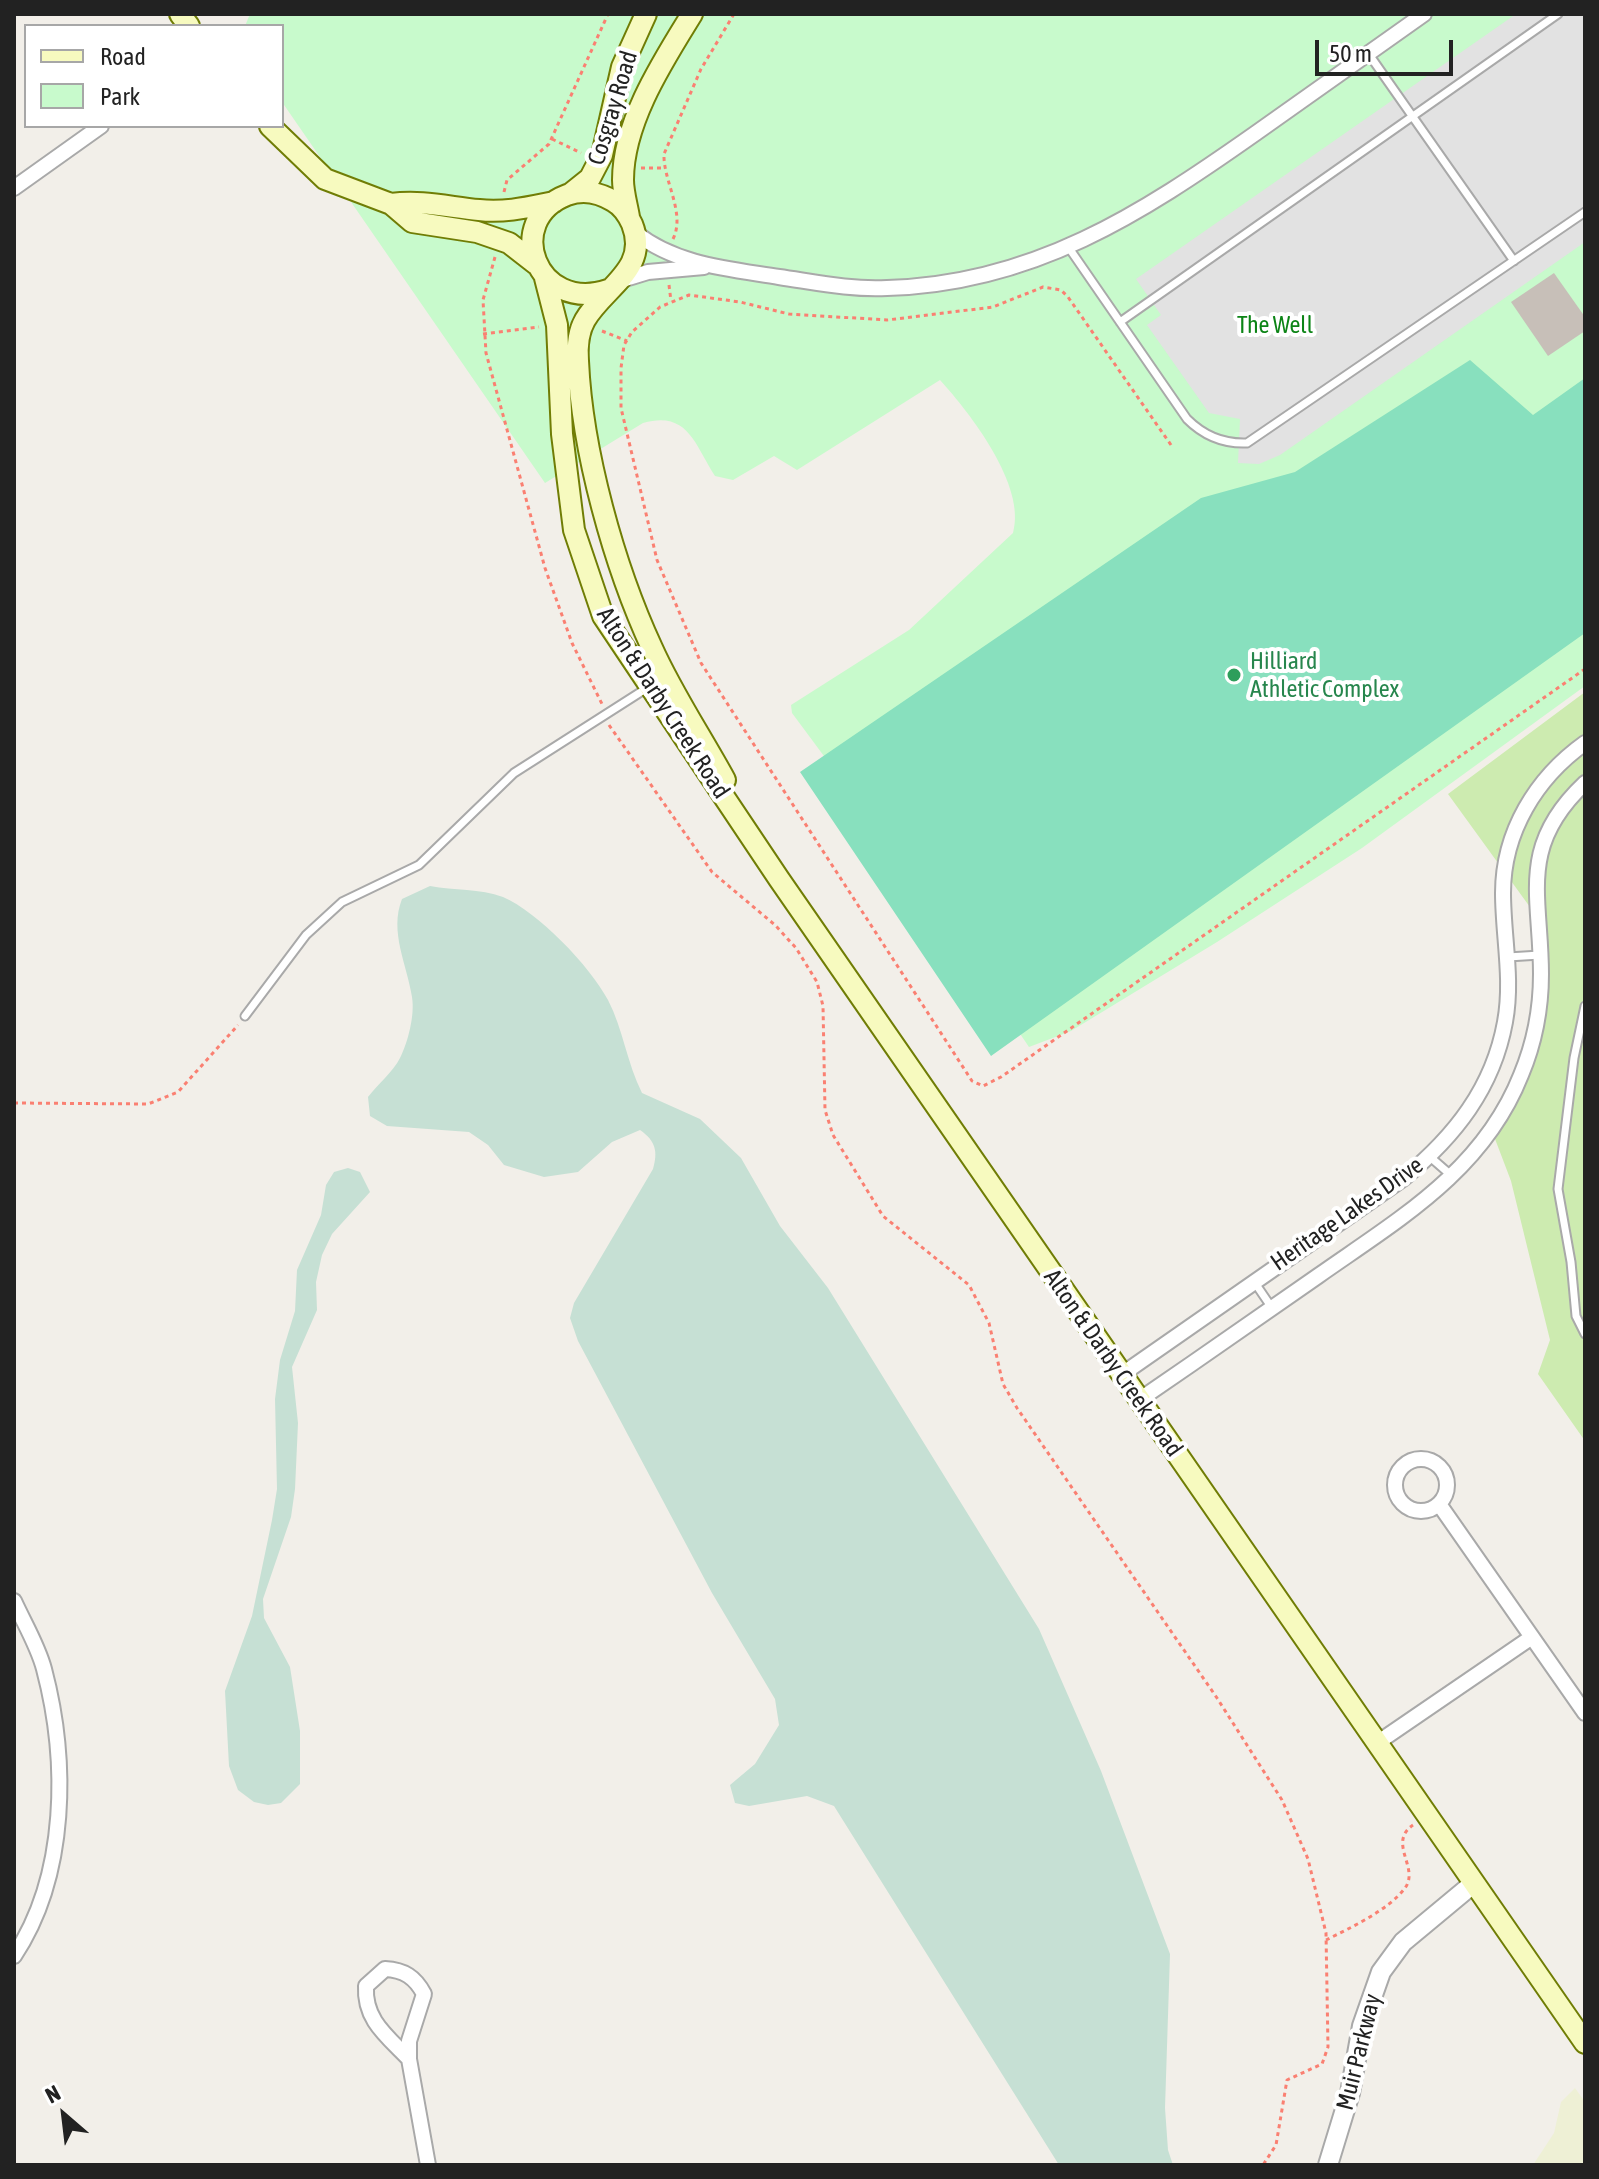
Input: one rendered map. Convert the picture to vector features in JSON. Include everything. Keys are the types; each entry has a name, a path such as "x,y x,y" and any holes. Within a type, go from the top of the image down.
{"main road":[{"name":"Cosgray Road","path":"562,198 590,178 602,155 622,67 646,14"},
{"name":"Cosgray Road","path":"632,225 623,181 627,147 647,96 692,14"},
{"path":"272,128 325,179 391,204 412,222 477,232 509,243 559,289 575,295 592,296 615,285 632,266 632,225 618,204 603,195 562,198 506,211 415,201 391,204"},
{"path":"541,271 532,247 534,230 542,214 562,198"},
{"name":"Alton & Darby Creek Road","path":"541,271 557,325 562,434 574,530 603,616 647,688 1474,1883"},
{"name":"Alton & Darby Creek Road","path":"615,285 584,321 579,336 578,361 584,418 620,571 652,649 779,879"},
{"path":"1474,1883 1585,2043"}],"street":[{"path":"632,225 668,252 713,266 835,285 887,288 968,278 1069,248 1173,191 1424,14"},
{"path":"14,188 98,128"},
{"path":"615,285 648,272 713,266"},
{"name":"Heritage Lakes Drive","path":"1121,1375 1429,1156 1470,1110 1493,1062 1505,1021 1508,957 1503,890 1513,833 1543,782 1585,743"},
{"name":"Heritage Lakes Drive","path":"1139,1400 1415,1209 1453,1178 1486,1141 1521,1076 1536,1023 1540,955 1534,905 1540,854 1557,817 1585,783"},
{"path":"1439,1504 1585,1713"},
{"path":"14,1601 43,1666 58,1740 59,1805 51,1867 25,1939 14,1956"},
{"path":"1377,1743 1532,1637"},
{"name":"Muir Parkway","path":"1328,2165 1350,2093 1362,2026 1381,1972 1422,1924 1474,1883"},
{"path":"409,2059 370,2018 365,2004 366,1986 385,1969 401,1970 418,1982 424,1994 409,2041 409,2059 428,2165"}],"lane":[{"path":"1120,322 1558,14"},
{"path":"1368,53 1514,261"},
{"path":"1069,248 1187,419 1199,431 1219,440 1247,443 1585,212"},
{"path":"245,1016 306,935 342,902 419,865 514,773 647,688"},
{"path":"1508,957 1540,955"},
{"path":"1585,1006 1574,1058 1558,1189 1568,1240 1576,1316 1585,1334"},
{"path":"1429,1156 1453,1178"},
{"path":"1253,1281 1272,1308"}],"path":[{"path":"505,200 507,180 534,159 552,139 608,14"},
{"path":"671,243 678,229 663,168 669,137 701,69 734,14"},
{"path":"552,139 588,157"},
{"path":"636,168 663,168"},
{"path":"499,245 483,300 483,334 545,568 572,643 604,709 603,716 712,872 775,925 796,948 817,982 823,1006 825,1110 833,1135 883,1216 969,1285 989,1323 1003,1384 1017,1408 1217,1698 1282,1800 1308,1859 1326,1940 1328,2047 1322,2064 1287,2080 1276,2145 1263,2165"},
{"path":"668,279 671,301"},
{"path":"1171,445 1068,297 1053,287 1043,287 993,307 965,313 887,320 789,314 689,295 671,301 646,317 627,341 621,368 621,408 657,560 695,650 738,724 972,1081 983,1086 1001,1077 1585,669"},
{"path":"483,334 547,326"},
{"path":"594,329 627,341"},
{"path":"14,1103 148,1104 178,1092 245,1016"},
{"path":"1326,1940 1361,1923 1406,1888 1409,1877 1401,1843 1405,1831 1428,1815"}],"green space":[{"name":"The Well","path":"250,14 1585,14 1585,686 1362,848 1071,1031 1029,1047 910,872 792,713 791,705 909,630 1013,533 1015,514 1012,494 1004,473 966,411 940,380 797,470 774,456 733,480 715,476 695,442 680,426 658,420 643,423 545,483 284,105 284,24 246,24"},
{"name":"Hilliard Athletic Complex","path":"1470,360 1533,415 1585,378 1585,633 991,1056 800,772 1201,498 1295,472"},
{"path":"1585,692 1585,1441 1538,1374 1550,1340 1511,1181 1492,1131 1536,1023 1535,914 1448,794"},
{"path":"430,886 485,892 517,904 562,941 589,972 613,1011 642,1093 700,1119 741,1158 780,1226 828,1288 1039,1629 1101,1771 1170,1954 1165,2108 1168,2150 1173,2165 1059,2165 834,1806 807,1796 749,1806 735,1803 730,1785 755,1764 779,1725 775,1699 712,1593 578,1341 570,1318 574,1303 653,1169 654,1147 640,1130 612,1142 578,1172 544,1177 504,1165 488,1145 469,1132 387,1126 370,1116 368,1097 400,1058 412,1020 412,997 398,936 398,911 402,899"},
{"path":"348,1168 360,1172 370,1192 332,1234 322,1255 316,1282 317,1310 292,1367 298,1423 295,1489 291,1517 263,1599 264,1618 290,1667 300,1731 300,1784 281,1803 268,1805 254,1802 238,1790 229,1766 225,1691 252,1616 272,1520 277,1489 275,1399 280,1360 295,1311 297,1270 321,1215 326,1185 334,1172"},
{"path":"1575,2088 1585,2102 1585,2165 1533,2165 1554,2133 1561,2102"}],"shaded area":[{"path":"1516,14 1585,14 1585,242 1280,455 1259,464 1238,463 1240,419 1209,413 1147,325 1161,315 1136,279"}],"building":[{"path":"1554,273 1585,317 1585,331 1548,356 1511,302"}],"place":[{"name":"Hilliard Athletic Complex","path":"1234,675"}]}
